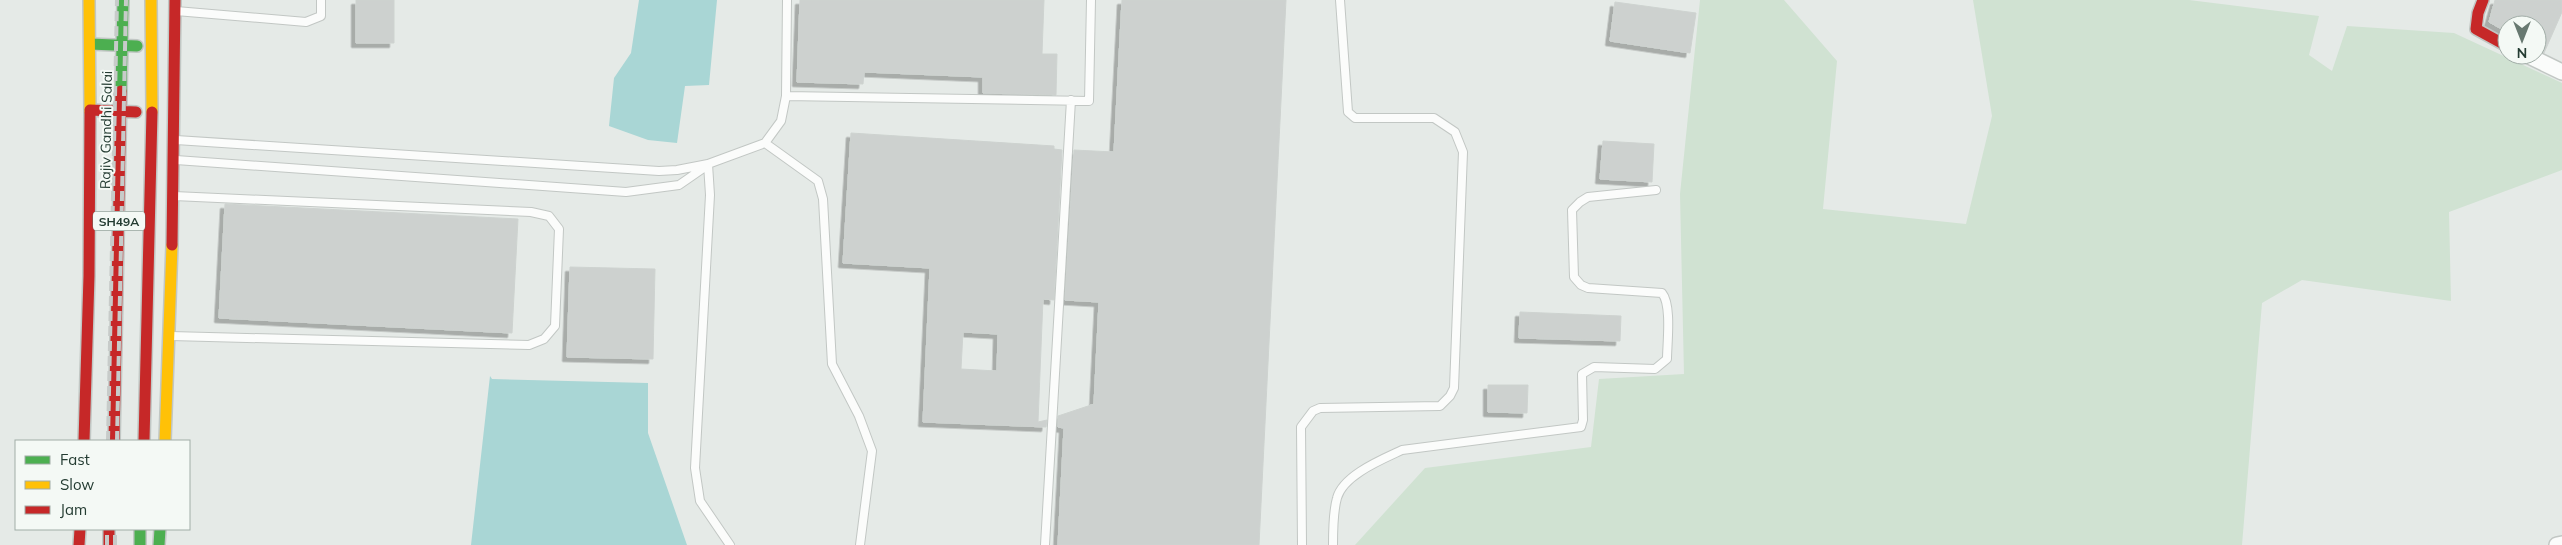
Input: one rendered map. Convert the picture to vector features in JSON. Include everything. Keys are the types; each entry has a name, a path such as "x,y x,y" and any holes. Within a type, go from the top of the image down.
{"main road":[{"path":"84,440 90,110 89,0"},
{"name":"Rajiv Gandhi Salai","path":"114,440 123,0"},
{"name":"SH49A","path":"144,440 163,160 163,139 152,113 151,0"},
{"path":"2483,0 2478,13 2476,29 2497,41"},
{"path":"165,440 171,336 174,196 163,160 163,139 175,5"},
{"path":"90,44 152,46"},
{"path":"90,110 152,113"},
{"path":"79,545 80,530"},
{"path":"109,530 109,545"},
{"path":"140,530 140,545"},
{"path":"159,545 160,530"}],"street":[{"path":"2547,65 2562,72"},
{"path":"2558,545 2562,544"}],"lane":[{"path":"175,5 306,22 321,16 321,0"},
{"path":"163,139 659,171 677,170 708,164 764,143 781,121 786,96 786,0"},
{"path":"786,96 1089,100 1090,0"},
{"path":"1302,545 1301,427 1313,411 1320,408 1440,406 1450,396 1454,388 1463,152 1455,132 1434,118 1355,118 1348,112 1340,0"},
{"path":"1045,545 1071,100"},
{"path":"764,143 818,181 823,199 832,364 859,416 872,451 860,545"},
{"path":"163,160 626,192 679,185 708,164"},
{"path":"708,164 710,195 695,468 700,501 730,545"},
{"path":"1332,545 1337,496 1352,477 1380,460 1402,450 1581,427 1583,420 1582,374 1594,367 1655,369 1662,365 1667,359 1667,307 1666,298 1662,294 1588,288 1581,285 1574,277 1572,210 1580,202 1588,198 1656,190"},
{"path":"171,336 529,345 544,339 555,326 559,229 549,216 531,212 174,196"}],"green space":[{"path":"1700,0 1784,0 1837,61 1823,209 1966,224 1992,116 1973,0 2189,0 2319,16 2309,55 2332,71 2347,26 2454,33 2497,53 2497,65 2523,65 2562,83 2562,170 2449,212 2451,301 2302,280 2262,303 2242,545 1355,545 1425,468 1591,447 1599,379 1684,374 1680,194"}],"water":[{"path":"639,0 717,0 709,85 685,86 677,143 648,140 609,126 614,78 631,53"},
{"path":"490,376 492,379 648,383 648,433 687,545 471,545"}],"building":[{"path":"356,0 394,0 394,43 356,43"},
{"path":"800,0 1044,0 1042,54 1057,54 1056,95 983,93 983,77 864,72 863,84 797,82"},
{"path":"1122,0 1286,0 1259,545 1058,545 1064,428 1058,427 1058,416 1094,404 1099,302 1065,300 1074,150 1114,152"},
{"path":"2495,0 2562,0 2562,12 2547,46 2547,15 2497,15 2497,26 2489,22"},
{"path":"1615,2 1696,13 1690,53 1610,41"},
{"path":"851,133 1054,146 1054,149 1062,150 1054,300 1043,299 1038,422 1047,420 1046,427 923,422 930,268 843,263","holes":["963,332 998,334 997,371 961,369"]},
{"path":"1603,141 1654,144 1652,182 1600,179"},
{"path":"225,204 518,219 512,333 219,318"},
{"path":"570,267 655,269 653,359 567,357"},
{"path":"1520,312 1621,316 1620,341 1519,338"},
{"path":"1488,385 1528,385 1527,413 1488,412"}],"railway":[{"path":"108,440 117,0"},
{"path":"117,440 126,0"},
{"path":"107,530 107,545"},
{"path":"115,530 115,545"}],"traffic: fast":[{"path":"121,91 123,0"},
{"path":"90,44 137,46"},
{"path":"140,530 140,545"},
{"path":"159,545 160,530"}],"traffic: slow":[{"path":"89,0 90,112"},
{"path":"151,0 152,112"},
{"path":"165,440 172,245"}],"traffic: jam":[{"path":"172,245 175,0"},
{"path":"2483,0 2478,13 2476,29 2497,41"},
{"path":"114,440 121,91"},
{"path":"90,110 136,112"},
{"path":"84,440 89,276 90,112"},
{"path":"144,440 152,112"},
{"path":"79,545 80,530"},
{"path":"109,530 109,545"}]}
